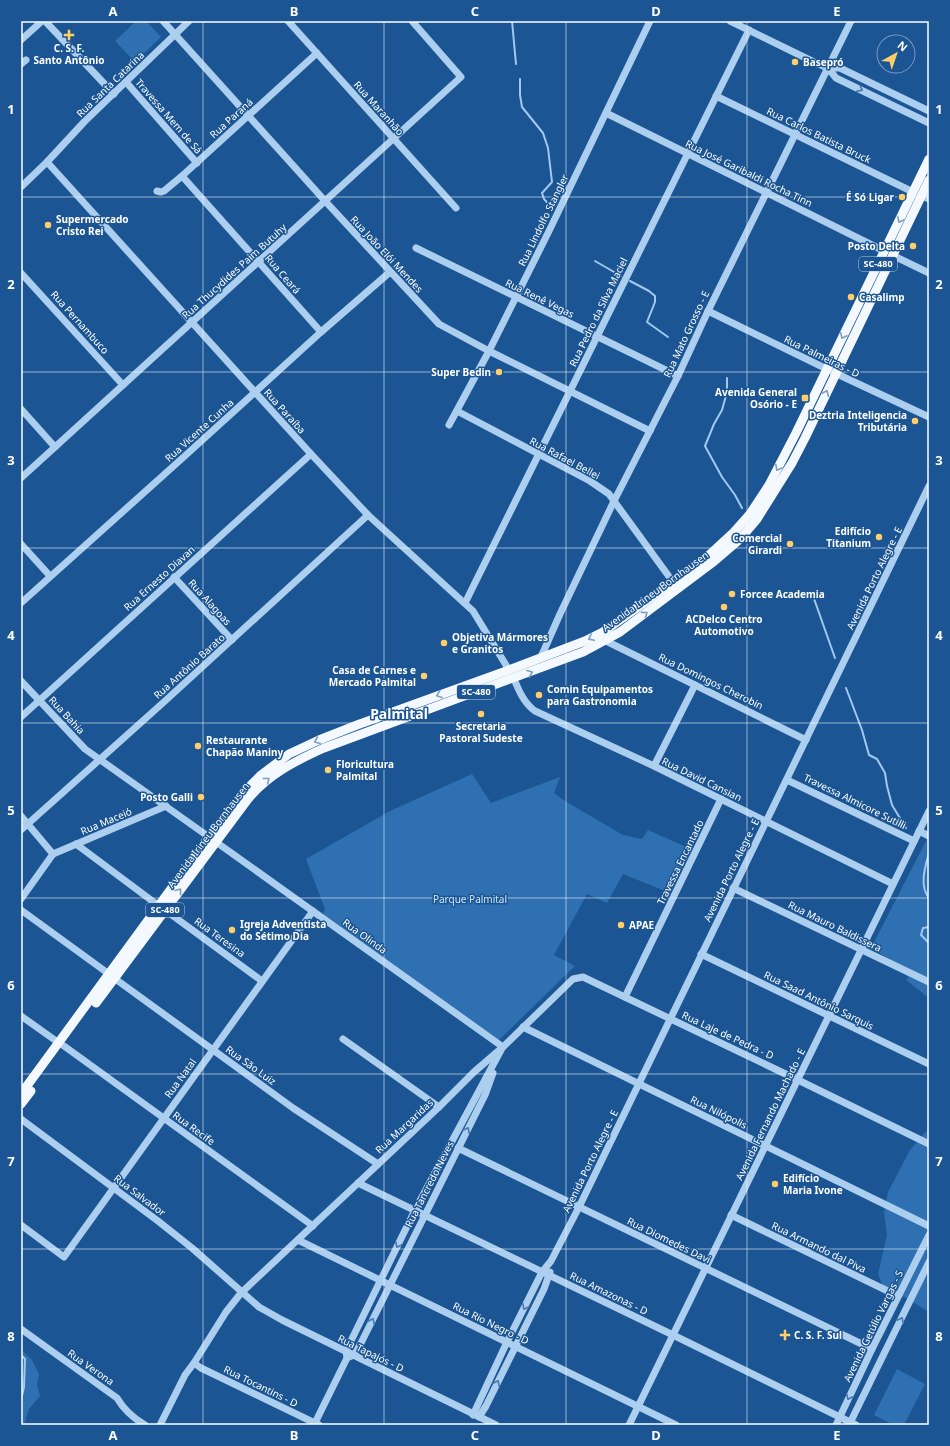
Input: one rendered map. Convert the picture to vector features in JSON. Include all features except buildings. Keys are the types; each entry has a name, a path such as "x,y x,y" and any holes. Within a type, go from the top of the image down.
{"main road":[{"name":"SC-480","path":"921,195 929,159"},
{"name":"SC-480","path":"835,374 859,314 888,253 929,180"},
{"name":"SC-480","path":"826,369 859,314"},
{"name":"Avenida Irineu Bornhausen","path":"213,839 266,780 294,762 324,748 514,679 583,652 606,641 620,632 676,586 720,545 750,514 768,485 796,433 826,369"},
{"name":"Avenida Irineu Bornhausen","path":"21,1104 62,1045 213,839 250,785 261,774 289,754 319,740 585,641 603,632 712,563 740,539 757,519 795,457 835,374"},
{"path":"541,657 544,667"},
{"name":"Avenida Irineu Bornhausen","path":"21,1094 62,1045"}],"street":[{"path":"21,40 42,21"},
{"path":"45,21 114,94"},
{"name":"Rua João Elói Mendes","path":"163,21 326,202 439,324 488,351 650,431"},
{"name":"Rua Santa Catarina","path":"21,187 47,162 85,121 189,21"},
{"name":"Rua Maranhão","path":"288,21 456,208"},
{"name":"Rua Thucydides Paim Butuhy","path":"21,478 326,202 461,77 412,21"},
{"name":"Rua Lindolfo Stangler","path":"449,425 516,297 650,21"},
{"path":"730,21 828,68 836,78 929,123"},
{"name":"Rua Mato Grosso - E","path":"541,657 614,501 678,376 708,311 851,21"},
{"name":"Rua Pedro da Silva Maciel","path":"465,603 749,30"},
{"name":"Rua Paraná","path":"157,191 164,191 182,176 317,53"},
{"path":"828,68 840,68 929,111"},
{"name":"Travessa Mem de Sá","path":"126,82 197,162"},
{"path":"884,101 888,91"},
{"name":"Rua Carlos Batista Bruck","path":"716,96 921,195"},
{"name":"Rua José Garibaldi Rocha Tinn","path":"606,112 929,273"},
{"name":"Rua Paraíba","path":"47,162 254,392 368,515 388,535 473,611 509,670"},
{"name":"Rua Ceará","path":"182,176 321,332"},
{"name":"Rua Renê Vegas","path":"416,248 678,376"},
{"name":"Rua Vicente Cunha","path":"21,603 182,459 254,392 390,272"},
{"name":"Rua Pernambuco","path":"21,273 124,385"},
{"name":"Rua Palmeiras - D","path":"708,311 835,374 929,417"},
{"path":"21,409 55,447"},
{"name":"Rua Rafael Bellei","path":"457,412 590,481 609,494 676,586"},
{"name":"Rua Ernesto Diavan","path":"21,716 311,454"},
{"name":"Avenida Porto Alegre - E","path":"476,1416 507,1342 546,1273 579,1207 733,888 927,497 929,486"},
{"name":"Rua Antônio Barato","path":"21,830 368,515"},
{"path":"21,544 50,576"},
{"name":"Rua Alagoas","path":"174,577 232,640"},
{"name":"Rua Domingos Cherobin","path":"606,641 806,740"},
{"name":"Rua David Cansian","path":"514,679 528,706 535,710 654,766 893,884"},
{"name":"Rua Bahia","path":"21,681 85,749 100,759"},
{"path":"654,766 695,685"},
{"name":"Rua Olinda","path":"100,759 503,1047"},
{"name":"Travessa Almicore Sutilli","path":"786,780 914,841"},
{"name":"Travessa Encantado","path":"625,997 721,799"},
{"name":"Rua Maceió","path":"53,854 166,806"},
{"name":"Avenida Fernando Machado - E","path":"629,1425 929,811"},
{"path":"21,816 53,854 21,898"},
{"path":"919,831 929,836"},
{"name":"Rua Teresina","path":"76,844 262,981"},
{"name":"Rua Mauro Baldissera","path":"733,888 929,982"},
{"name":"Rua São Luiz","path":"21,910 293,1108 378,1164"},
{"name":"Rua Natal","path":"21,1225 64,1257 313,911"},
{"name":"Rua Saad Antônio Sarquis","path":"701,954 929,1064"},
{"name":"Rua Laje de Pedra - D","path":"583,977 929,1144"},
{"name":"Rua Margaridas","path":"160,1425 185,1375 222,1317 241,1293 573,980 583,977"},
{"name":"Rua Recife","path":"21,1016 313,1226"},
{"name":"Rua Nilópolis","path":"523,1028 929,1226"},
{"path":"343,1039 439,1107"},
{"name":"Rua Tancredo Neves","path":"316,1424 349,1355 381,1280 415,1210 503,1047"},
{"name":"Rua Tancredo Neves","path":"349,1355 390,1285 485,1095 503,1047"},
{"path":"474,1072 485,1081"},
{"name":"Rua Salvador","path":"21,1119 158,1220 192,1248 241,1293"},
{"name":"Rua Diomedes Davi","path":"458,1148 872,1349"},
{"name":"Rua Amazonas - D","path":"358,1183 673,1334 852,1424"},
{"name":"Rua Armando dal Piva","path":"731,1216 898,1296"},
{"name":"Avenida Getúlio Vargas - S","path":"836,1425 929,1235"},
{"name":"Rua Rio Negro - D","path":"298,1240 676,1425"},
{"path":"852,1424 929,1262"},
{"name":"Avenida Porto Alegre - E","path":"476,1416 516,1346 544,1289 546,1273"},
{"name":"Rua Tapajós - D","path":"241,1293 259,1307 349,1355 496,1425"},
{"name":"Rua Verona","path":"21,1329 117,1398 133,1418 145,1425"},
{"name":"Rua Tocantins - D","path":"194,1363 201,1368 316,1424"}],"green space":[{"path":"136,21 146,21 161,37 135,62 115,41"},
{"name":"Parque Palmital","path":"472,774 491,803 560,777 554,793 623,835 642,839 648,830 693,850 670,893 623,874 607,903 587,894 554,955 575,966 499,1040 323,915 325,909 306,859 390,811"},
{"path":"927,839 929,842 929,998 906,980 911,973 871,948"},
{"path":"929,1128 929,1312 904,1297 886,1295 878,1274 887,1235 884,1212 888,1192 910,1150"},
{"path":"21,1349 32,1360 39,1374 37,1385 40,1396 29,1409 24,1425 21,1425"},
{"path":"897,1369 925,1384 904,1425 893,1425 874,1415"}],"waterway":[{"path":"512,21 516,64"},
{"path":"520,79 522,107 543,133 548,148 552,182 542,193 544,199 553,209"},
{"path":"595,261 621,276"},
{"path":"630,281 649,291 655,296 655,302 647,322 668,337"},
{"path":"727,378 727,392 722,410 714,424 705,446 722,477 742,508"},
{"path":"812,593 835,658"},
{"path":"846,688 862,730 869,755 877,759 885,773 892,805 906,828"},
{"path":"929,853 924,876 924,888 929,898"},
{"path":"929,927 923,928 921,935 929,943"},
{"path":"21,1355 25,1359 24,1387 21,1400"}],"place":[{"name":"C. S. F. Santo Antônio","path":"69,35"},
{"name":"Basepró","path":"795,62"},
{"name":"É Só Ligar","path":"902,197"},
{"name":"Supermercado Cristo Rei","path":"48,225"},
{"name":"Posto Delta","path":"913,246"},
{"name":"Casalimp","path":"851,297"},
{"name":"Super Bedin","path":"499,372"},
{"name":"Avenida General Osório - E","path":"805,398"},
{"name":"Deztria Inteligencia Tributária","path":"915,421"},
{"name":"Edifício Titanium","path":"879,537"},
{"name":"Comercial Girardi","path":"790,544"},
{"name":"Forcee Academia","path":"732,594"},
{"name":"ACDelco Centro Automotivo","path":"724,607"},
{"name":"Objetiva Mármores e Granitos","path":"444,643"},
{"name":"Casa de Carnes e Mercado Palmital","path":"424,676"},
{"name":"Comin Equipamentos para Gastronomia","path":"539,695"},
{"name":"Secretaria Pastoral Sudeste","path":"481,714"},
{"name":"Restaurante Chapão Maniny","path":"198,746"},
{"name":"Floricultura Palmital","path":"328,770"},
{"name":"Posto Galli","path":"201,797"},
{"name":"APAE","path":"621,925"},
{"name":"Igreja Adventista do Sétimo Dia","path":"232,930"},
{"name":"Edifício Maria Ivone","path":"775,1184"},
{"name":"C. S. F. Sul","path":"785,1335"}],"district":[{"name":"Palmital","path":"399,714"}]}
